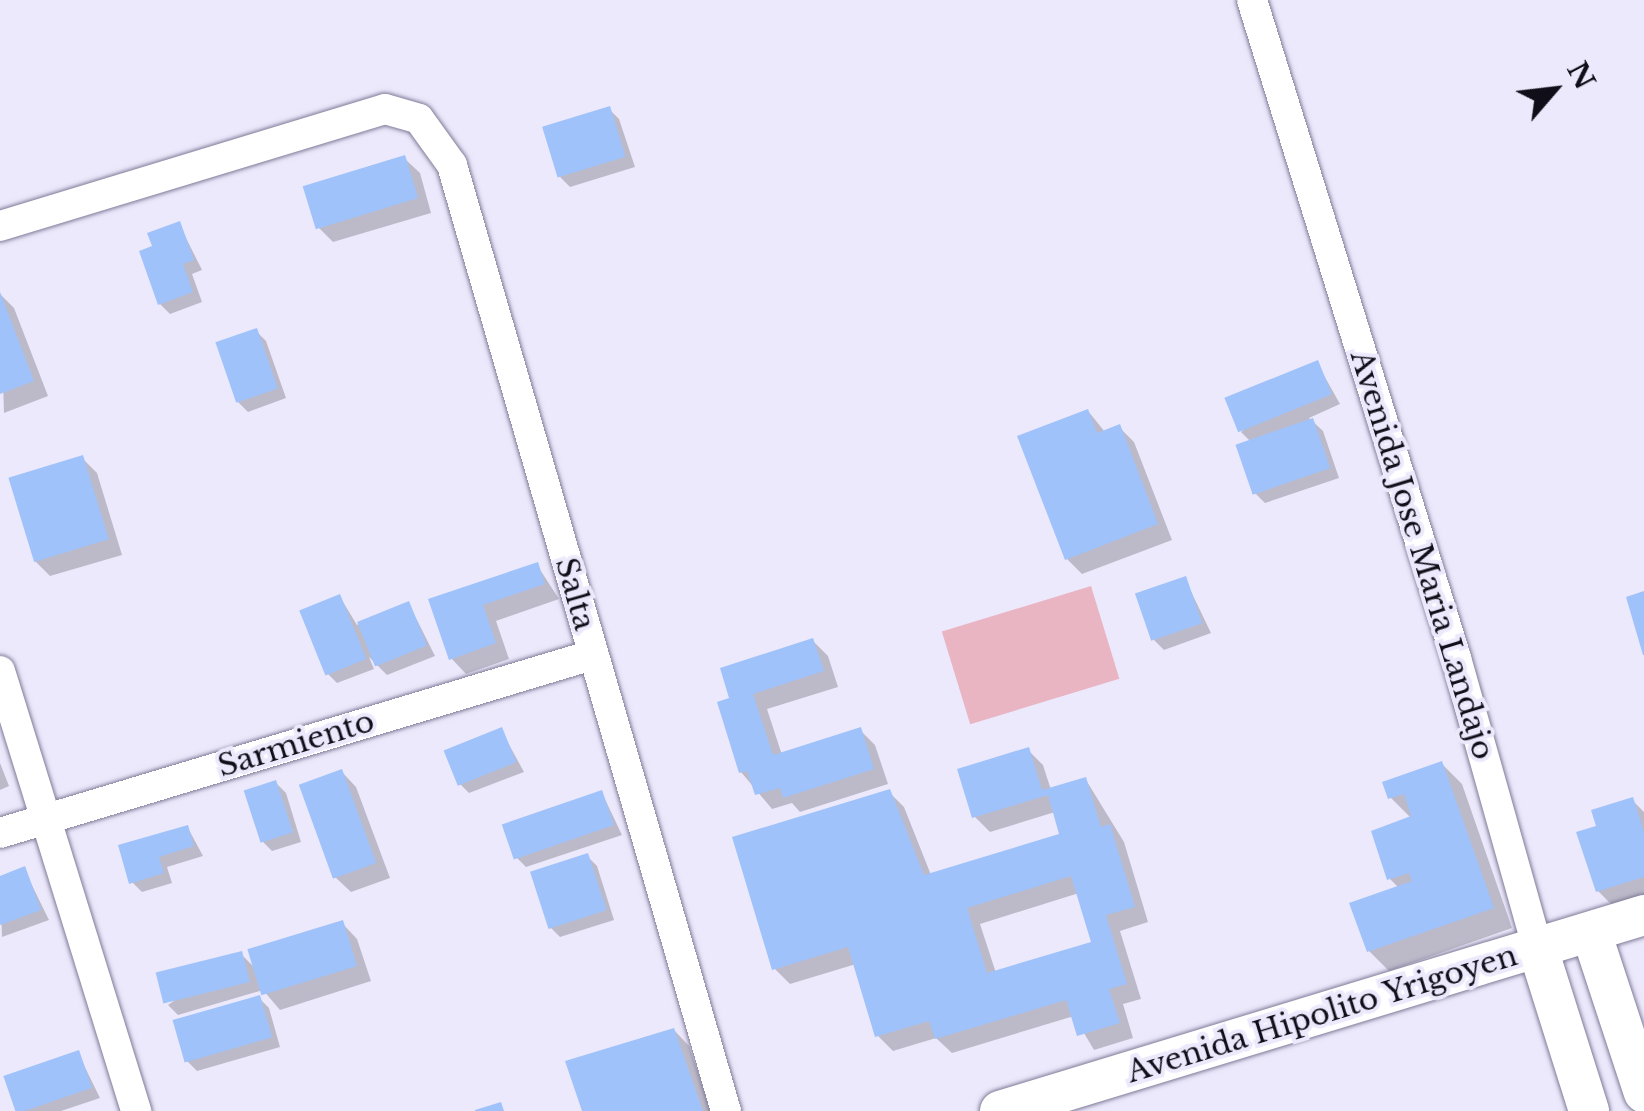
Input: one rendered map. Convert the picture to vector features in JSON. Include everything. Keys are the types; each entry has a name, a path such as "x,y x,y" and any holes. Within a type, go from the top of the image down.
{"street":[{"name":"Avenida Jose Maria Landajo","path":"1252,0 1456,658 1538,949 1589,1111"},
{"name":"Salta","path":"0,226 385,109 419,119 452,165 726,1111"},
{"name":"Sarmiento","path":"0,833 592,655"},
{"path":"0,671 136,1111"},
{"name":"Avenida Hipolito Yrigoyen","path":"1000,1111 1644,916"},
{"path":"1592,932 1644,1093"}],"shaded area":[{"path":"1091,586 1119,679 970,724 942,632"}],"building":[{"path":"610,106 625,157 558,177 542,127"},
{"path":"405,155 418,198 316,229 303,186"},
{"path":"180,221 194,260 183,264 193,292 158,305 139,251 152,246 147,233"},
{"path":"0,292 34,381 0,394"},
{"path":"257,328 278,389 236,403 215,342"},
{"path":"1318,360 1332,394 1238,432 1224,398"},
{"path":"1088,409 1097,433 1120,424 1158,524 1065,560 1017,436"},
{"path":"1313,418 1330,468 1253,495 1235,445"},
{"path":"83,455 109,539 34,562 8,478"},
{"path":"538,562 545,584 483,605 496,643 449,660 428,599"},
{"path":"1186,576 1202,623 1151,641 1135,594"},
{"path":"1644,591 1644,655 1643,655 1626,597"},
{"path":"340,594 366,659 325,675 299,610"},
{"path":"409,601 427,646 375,666 357,622"},
{"path":"813,638 824,671 753,694 773,755 861,727 874,769 783,798 780,788 755,795 747,771 739,773 717,702 729,698 720,668"},
{"path":"502,727 516,762 458,786 444,751"},
{"path":"1029,747 1042,790 1086,777 1101,827 1110,824 1135,907 1106,915 1127,984 1109,989 1120,1023 1077,1036 1066,1000 935,1039 929,1021 875,1037 848,947 772,970 732,837 890,789 924,875 1059,834 1048,795 972,818 957,769","holes":["1071,876 1091,942 987,973 967,908"]},
{"path":"1442,761 1494,908 1367,952 1349,903 1412,881 1409,873 1387,880 1371,831 1411,816 1404,794 1388,799 1382,782"},
{"path":"342,769 376,863 333,879 299,785"},
{"path":"276,780 293,832 261,843 244,791"},
{"path":"602,790 614,825 514,859 502,825"},
{"path":"1633,797 1644,832 1644,877 1596,892 1576,832 1596,826 1591,810"},
{"path":"188,825 194,846 159,857 164,873 129,884 118,845"},
{"path":"588,853 607,910 549,929 530,872"},
{"path":"25,866 41,910 0,925 0,876"},
{"path":"343,920 357,966 261,995 247,949"},
{"path":"242,951 250,982 163,1004 156,973"},
{"path":"260,995 272,1037 185,1062 173,1020"},
{"path":"674,1028 703,1111 582,1111 565,1061"},
{"path":"79,1050 92,1088 15,1111 3,1076"},
{"path":"501,1102 504,1111 475,1111 475,1110"}]}
